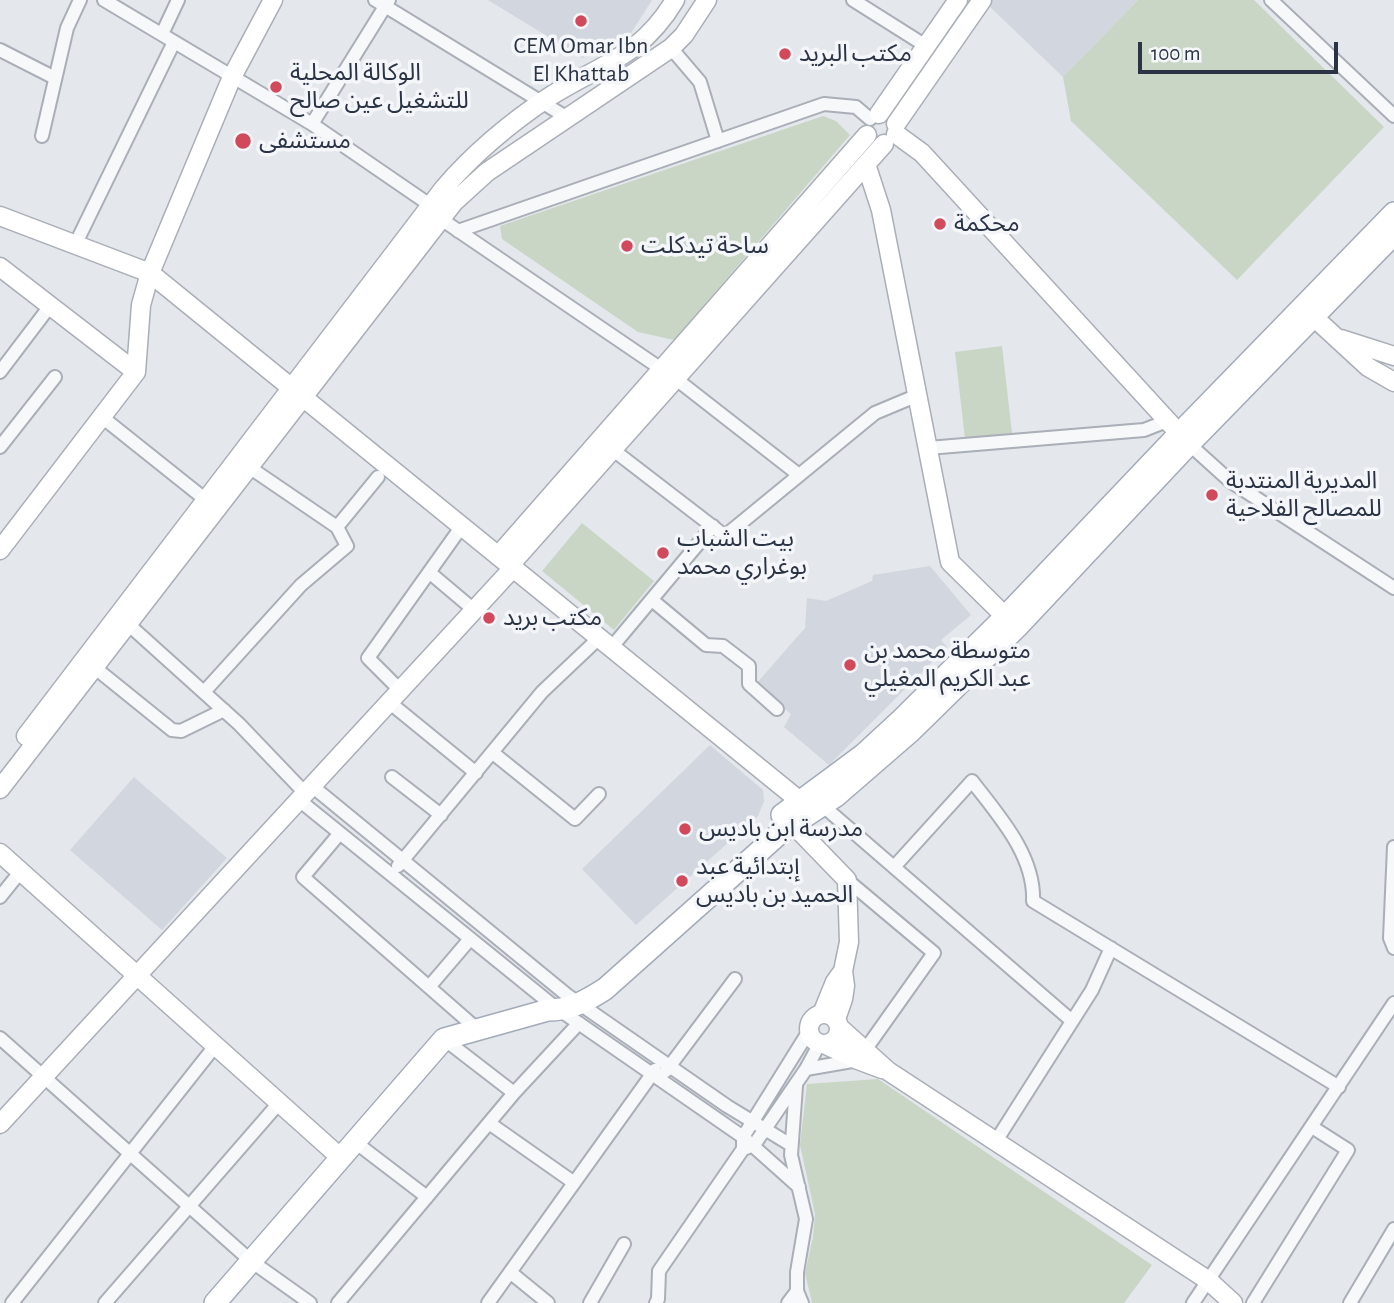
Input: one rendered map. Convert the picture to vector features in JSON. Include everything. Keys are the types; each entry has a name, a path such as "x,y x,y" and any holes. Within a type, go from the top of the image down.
{"main road":[{"path":"0,550 6,531 102,417 136,372 141,305 150,273 232,77 273,0"},
{"path":"0,770 212,504 436,212 472,155 542,102 601,69 641,42 675,0"},
{"path":"436,212 454,202 487,172 664,53 684,35 707,0"},
{"path":"669,374 872,123 958,0"},
{"path":"0,1124 474,610 507,563 606,445 866,164 892,134 982,0"},
{"path":"641,42 664,53"},
{"path":"872,123 889,116 892,134 922,153 1178,433"},
{"path":"872,123 874,143 892,134"},
{"path":"472,155 487,172"},
{"path":"866,164 881,209 950,562 1011,622"},
{"path":"1308,312 1394,213"},
{"path":"0,216 150,273 605,643 812,806"},
{"path":"215,1303 444,1039 565,1007 788,819 812,806 863,755 1011,622 1178,433 1394,234"},
{"path":"0,267 136,372"},
{"path":"1308,312 1368,368 1394,382"},
{"path":"1334,337 1394,356"},
{"path":"0,789 128,624 212,504 249,467 297,392"},
{"path":"788,819 847,880 849,942 844,971 845,986 832,1020 838,1035 832,1041 818,1039"},
{"path":"0,853 341,1158"},
{"path":"861,1055 832,1020 815,1017 810,1023 818,1039 861,1055 888,1071 1209,1281 1233,1303"}],"street":[{"path":"42,135 67,28 80,0"},
{"path":"104,0 312,124 436,212 458,231 669,374 799,475"},
{"path":"162,34 178,0"},
{"path":"853,0 926,46"},
{"path":"1271,0 1394,116"},
{"path":"312,124 383,2 566,117"},
{"path":"75,245 174,42"},
{"path":"0,50 55,78"},
{"path":"664,53 701,82 718,141"},
{"path":"458,231 824,104 856,107 872,123"},
{"path":"0,372 50,306"},
{"path":"0,447 55,377"},
{"path":"606,445 725,536 875,413 918,395"},
{"path":"102,417 212,504"},
{"path":"928,448 1144,430 1178,433 1230,481 1394,588"},
{"path":"204,692 301,585 348,545 337,527 249,467"},
{"path":"337,527 378,477"},
{"path":"462,526 368,657 395,696 476,773"},
{"path":"391,875 542,692 605,643 652,600 713,526"},
{"path":"429,572 474,610"},
{"path":"652,600 706,645 723,646 749,666 749,684 777,709"},
{"path":"128,624 224,710 306,793 340,833 470,939 746,1143 799,1187"},
{"path":"94,667 172,730 181,731 224,710"},
{"path":"493,752 575,819 599,794"},
{"path":"392,777 441,815"},
{"path":"894,867 972,781 1005,825 1026,861 1034,887 1033,901 1339,1087"},
{"path":"306,793 403,860 565,1007 666,1064 791,1145"},
{"path":"812,806 894,867 1072,1021"},
{"path":"340,833 303,877 477,1029"},
{"path":"1394,847 1390,938 1394,948"},
{"path":"0,897 20,871"},
{"path":"806,1069 861,1055 934,953 847,880"},
{"path":"429,987 470,939"},
{"path":"996,1141 1092,990 1111,948"},
{"path":"488,1303 573,1182 734,979"},
{"path":"1192,1303 1394,1003"},
{"path":"338,1303 514,1093 565,1007"},
{"path":"0,1038 251,1261 310,1303"},
{"path":"444,1039 514,1093"},
{"path":"746,1143 765,1130 806,1069 818,1039"},
{"path":"656,1303 659,1271 746,1143 752,1121 818,1039"},
{"path":"12,1303 215,1046"},
{"path":"788,1303 799,1297 797,1272 806,1219 791,1155 797,1082"},
{"path":"104,1303 279,1103"},
{"path":"489,1123 573,1182"},
{"path":"1253,1303 1348,1150 1312,1127"},
{"path":"355,1142 427,1197"},
{"path":"1350,1303 1394,1228"},
{"path":"590,1303 624,1244"},
{"path":"510,1272 548,1303"}],"shaded area":[{"name":"CEM Omar Ibn El Khattab","path":"488,0 652,0 626,41 583,58"},
{"path":"991,0 1138,0 1063,77 987,4"},
{"name":"متوسطة محمد بن عبد الكريم المغيلي","path":"930,566 971,615 941,640 947,647 829,765 784,727 791,714 756,684 805,628 807,598 826,601 872,581 873,575"},
{"path":"710,745 763,790 764,801 758,816 636,925 582,869"},
{"path":"134,777 227,858 162,930 70,850"}],"green space":[{"path":"1138,0 1254,0 1384,127 1237,280 1071,121 1063,77"},
{"path":"823,116 836,121 850,135 674,340 638,332 502,239 500,226"},
{"path":"1002,346 1012,433 965,439 955,352"},
{"path":"582,523 654,581 614,630 542,571"},
{"path":"878,1079 1152,1265 1124,1303 812,1303 805,1273 815,1214 800,1145 807,1084"}],"place":[{"name":"CEM Omar Ibn El Khattab","path":"581,21"},
{"name":"مكتب البريد","path":"785,54"},
{"name":"الوكالة المحلية للتشغيل عين صالح","path":"276,87"},
{"name":"مستشفى","path":"243,141"},
{"name":"محكمة","path":"940,224"},
{"name":"ساحة تيدكلت","path":"627,246"},
{"name":"المديرية المنتدبة للمصالح الفلاحية","path":"1212,495"},
{"name":"بيت الشباب بوغراري محمد","path":"663,553"},
{"name":"مكتب بريد","path":"489,618"},
{"name":"متوسطة محمد بن عبد الكريم المغيلي","path":"850,665"},
{"name":"مدرسة ابن باديس","path":"685,829"},
{"name":"إبتدائية عبد الحميد بن باديس","path":"682,881"}]}
